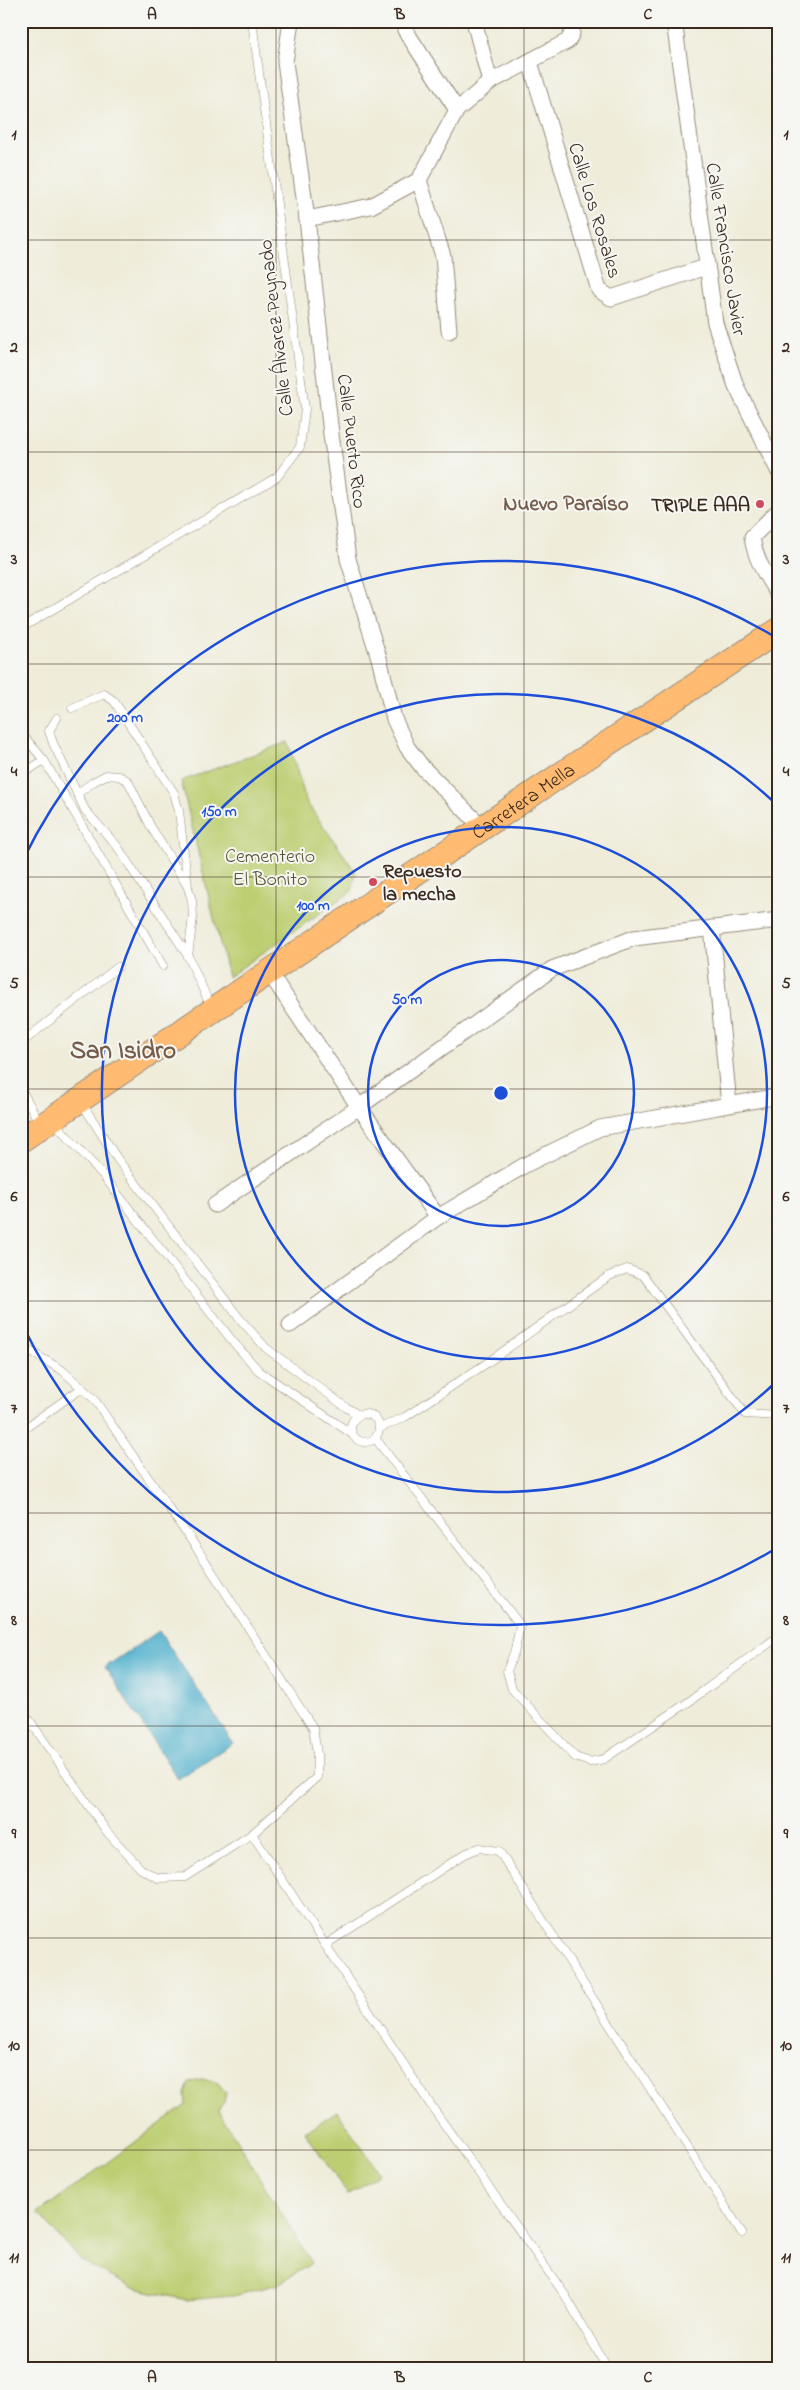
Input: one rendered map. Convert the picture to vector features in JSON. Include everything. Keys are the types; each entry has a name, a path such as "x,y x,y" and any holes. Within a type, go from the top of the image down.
{"main road":[{"name":"Carretera Mella","path":"21,1140 48,1124 212,1010 779,630"}],"street":[{"name":"Calle Puerto Rico","path":"291,21 285,62 307,218 331,434 348,559 394,719 407,747 423,768 484,829"},
{"path":"404,21 405,30 457,110"},
{"path":"474,21 490,82"},
{"path":"307,218 371,206 419,180 457,110 490,82 530,62 572,37 571,21"},
{"name":"Calle Francisco Javier","path":"674,21 715,323 736,386 779,472"},
{"name":"Calle Los Rosales","path":"530,62 599,290 603,295 611,298 706,267"},
{"path":"419,180 442,256 449,331"},
{"path":"779,510 752,537 760,565 779,596"},
{"path":"215,1205 359,1107 552,970 634,938 779,920"},
{"path":"712,928 730,1105"},
{"path":"269,972 359,1107 438,1217"},
{"path":"290,1325 438,1217 524,1165 600,1128 779,1096"}],"lane":[{"name":"Calle Álvarez Peynado","path":"21,628 277,477 300,447 305,409 252,21"},
{"path":"72,708 104,694 114,701 174,793 180,811 188,887 194,917 188,956"},
{"path":"57,718 49,731 76,794 97,826 117,846 188,956 212,1010"},
{"path":"21,733 44,760 163,966"},
{"path":"21,775 44,760"},
{"path":"76,794 106,775 119,776 128,781 151,827 188,887"},
{"path":"21,1043 118,967"},
{"path":"21,1089 48,1124 102,1174 234,1343 259,1371 352,1434 357,1440 364,1442 375,1438 380,1428 405,1417 487,1363 609,1276 627,1269 643,1275 745,1414 779,1416"},
{"path":"80,1101 118,1160 240,1319 266,1348 359,1415"},
{"path":"21,1346 62,1370 94,1399 202,1556 312,1728 317,1754 317,1776 252,1834 185,1877 158,1878 141,1869 107,1832 21,1708"},
{"path":"21,1431 82,1388"},
{"path":"352,1434 353,1420 359,1415 366,1413 374,1416 380,1428"},
{"path":"375,1438 520,1625 515,1650 508,1670 512,1689 575,1757 590,1762 604,1759 687,1703 779,1636"},
{"path":"252,1834 432,2107 565,2295 608,2369"},
{"path":"325,1945 465,1854 479,1848 499,1851 742,2233"}],"green space":[{"name":"Cementerio El Bonito","path":"288,742 307,803 356,872 352,891 228,977 181,781"},
{"path":"203,2079 218,2083 226,2093 224,2102 218,2110 312,2263 278,2284 233,2296 186,2300 131,2287 81,2261 38,2213 186,2105 185,2094 189,2083"},
{"path":"337,2111 379,2173 348,2195 305,2132"}],"water":[{"path":"159,1631 233,1743 178,1779 105,1667"}],"place":[{"name":"TRIPLE AAA","path":"760,504"},
{"name":"Repuesto la mecha","path":"373,882"}],"district":[{"name":"Nuevo Paraíso","path":"566,503"},
{"name":"San Isidro","path":"123,1049"}]}
